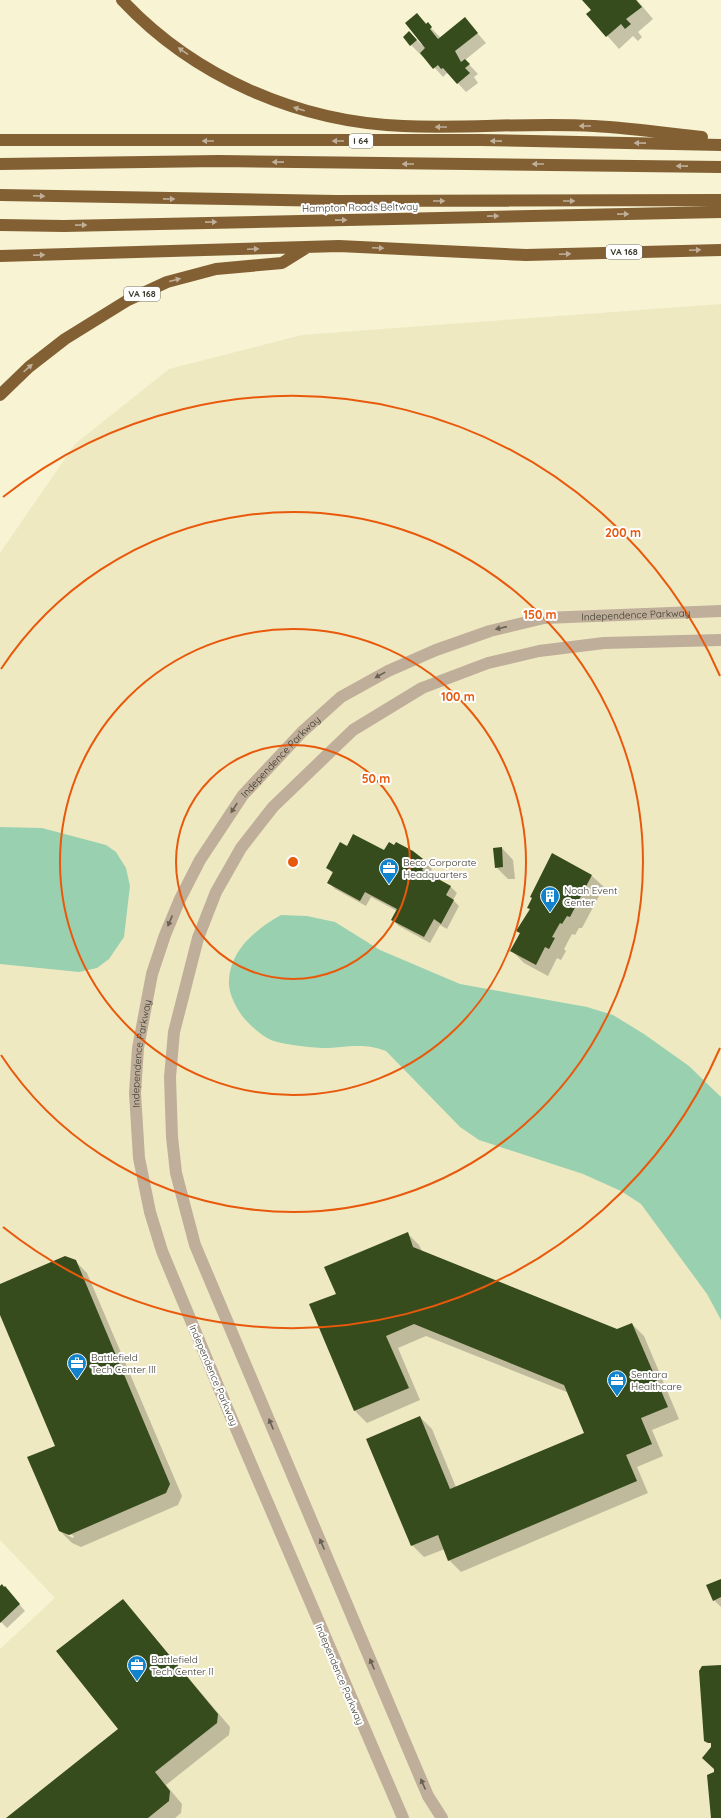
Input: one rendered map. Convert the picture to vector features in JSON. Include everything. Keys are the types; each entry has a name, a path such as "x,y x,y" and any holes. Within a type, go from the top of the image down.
{"highway":[{"path":"122,0 160,35 223,77 281,104 329,118 360,123 402,126 594,126 721,139"},
{"name":"I 64","path":"0,140 481,140 721,145"},
{"path":"0,164 219,161 721,166"},
{"path":"0,195 336,201 721,200"},
{"name":"Hampton Roads Beltway","path":"0,225 721,212"},
{"name":"VA 168","path":"0,395 28,367 64,339 128,300 167,282 216,269 282,263 308,247 339,246 526,255 721,250"},
{"path":"0,256 308,247"}],"street":[{"name":"Independence Parkway","path":"403,1818 228,1410 162,1251 150,1212 139,1158 136,1093 138,1048 152,974 164,935 180,899 200,860 243,794 302,732 341,697 388,671 436,650 490,631 544,618 721,611"},
{"path":"442,1818 428,1796 195,1245 176,1173 172,1137 170,1077 174,1032 182,993 198,938 216,892 241,848 273,807 305,774 353,730 422,688 495,661 539,651 604,643 721,640"}],"shaded area":[{"path":"721,304 721,1818 0,1818 0,1649 55,1598 0,1540 0,553 75,444 169,369 302,335"},
{"path":"0,827 42,828 106,845 116,852 126,868 130,886 124,937 109,959 97,968 79,972 0,964"},
{"path":"281,915 307,916 335,922 380,950 460,984 587,1007 613,1015 644,1034 689,1066 721,1097 721,1320 707,1294 641,1204 621,1191 583,1174 479,1140 460,1127 386,1051 362,1046 323,1048 305,1047 267,1038 252,1027 240,1013 231,995 229,986 230,970 239,950 246,942 262,927"}],"building":[{"path":"582,0 636,0 642,7 626,19 631,24 625,29 621,24 606,37 586,14 591,10"},
{"path":"417,13 426,24 428,22 432,27 430,29 438,39 465,17 478,33 455,51 461,62 465,59 470,64 465,68 470,73 457,84 443,68 441,69 438,65 433,69 420,53 425,48 405,23"},
{"path":"409,31 417,40 410,46 403,37"},
{"name":"Beco Corporate Headquarters","path":"353,834 384,850 389,842 394,845 396,842 413,851 427,862 422,870 451,886 446,895 454,900 441,924 434,919 424,937 391,920 397,909 365,892 360,901 327,883 333,872 326,868 340,842 347,846"},
{"path":"502,847 503,867 495,868 493,848"},
{"name":"Noah Event Center","path":"552,853 592,875 570,917 567,916 562,924 560,923 552,937 555,938 549,949 545,947 536,965 510,951 520,933 516,931 530,909 527,908 532,898 530,897"},
{"name":"Sentara Healthcare","path":"408,1232 413,1247 617,1329 632,1323 668,1407 641,1418 652,1444 626,1455 637,1481 448,1561 438,1535 411,1546 366,1439 420,1416 450,1489 584,1433 564,1385 414,1324 386,1336 409,1388 354,1411 309,1304 336,1294 324,1267"},
{"name":"Battlefield Tech Center III","path":"65,1256 76,1260 170,1484 166,1493 69,1535 59,1531 27,1457 55,1446 0,1315 0,1284"},
{"path":"721,1579 721,1597 713,1601 706,1585"},
{"path":"2,1584 20,1604 0,1623 0,1586"},
{"name":"Battlefield Tech Center II","path":"123,1599 218,1714 217,1723 155,1772 170,1791 169,1801 148,1818 6,1818 118,1729 56,1651"},
{"path":"721,1665 721,1818 711,1818 707,1775 714,1772 714,1769 702,1758 711,1747 711,1743 704,1741 699,1671 702,1666"}],"place":[{"name":"Beco Corporate Headquarters","path":"389,885"},
{"name":"Noah Event Center","path":"550,913"},
{"name":"Battlefield Tech Center III","path":"77,1380"},
{"name":"Sentara Healthcare","path":"617,1397"},
{"name":"Battlefield Tech Center II","path":"137,1682"}]}
